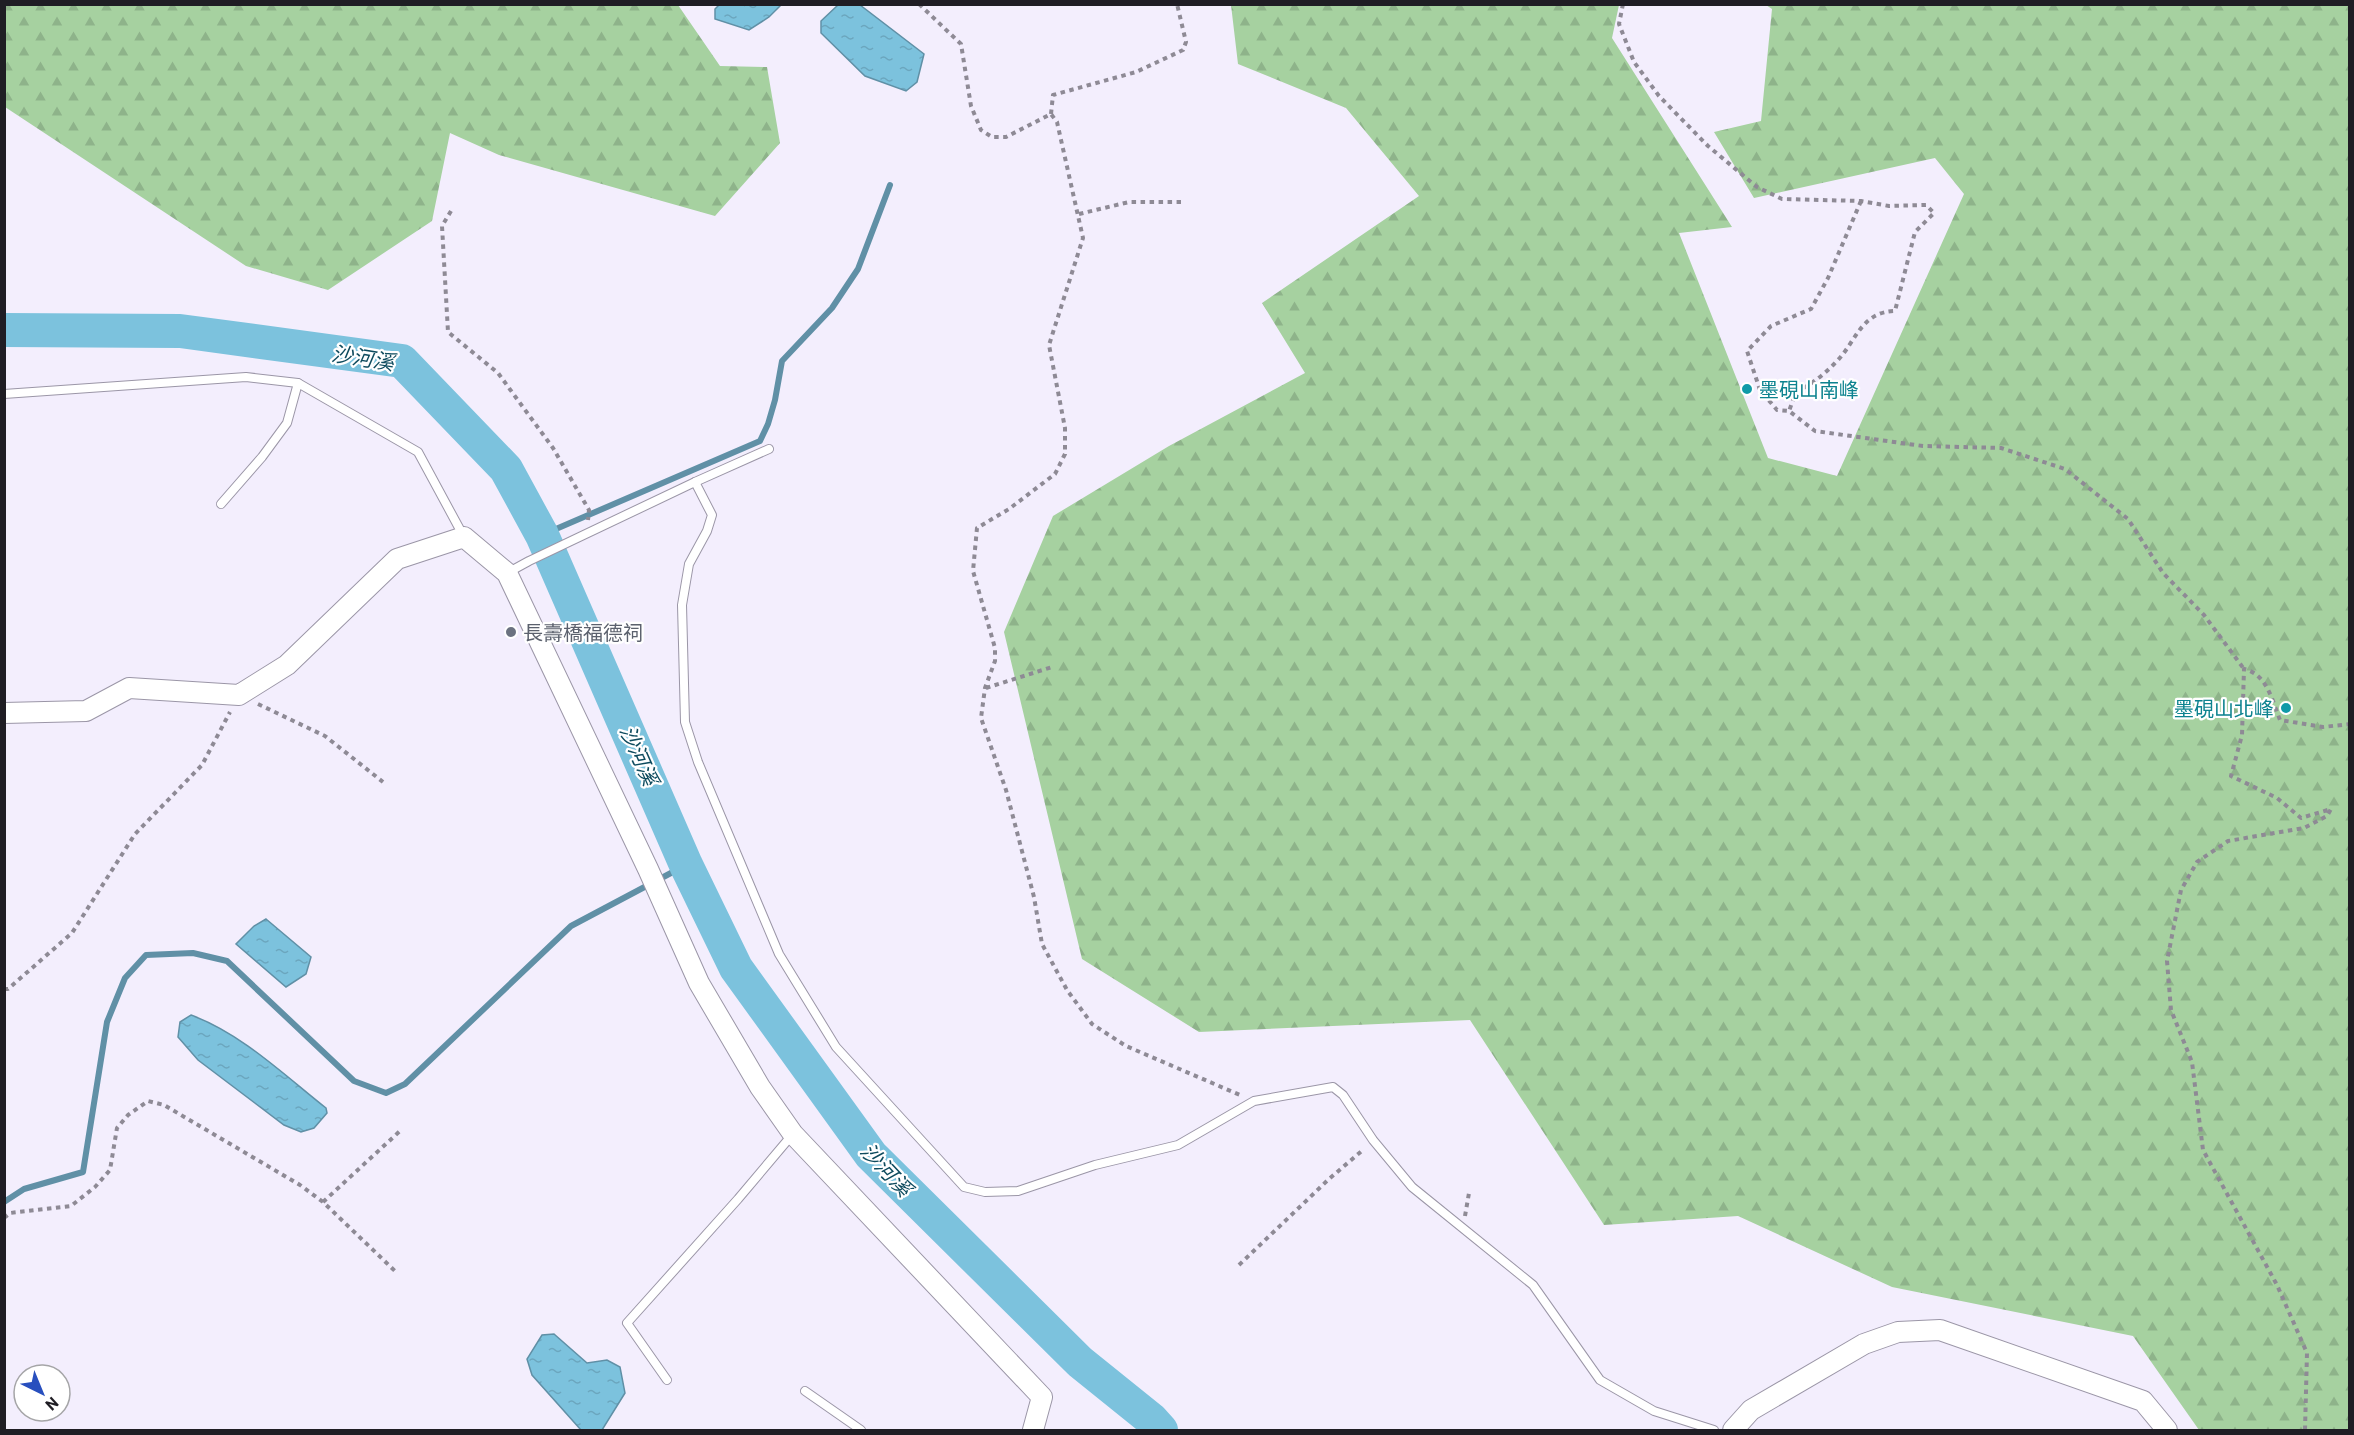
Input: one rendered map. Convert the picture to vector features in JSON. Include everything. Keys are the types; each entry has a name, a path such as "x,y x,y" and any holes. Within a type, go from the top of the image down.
{"street":[{"path":"4,713 86,711 129,688 239,695 287,665 397,559 464,537 507,573 648,869 699,983 760,1087 793,1134 1042,1397 1033,1431"},
{"path":"1733,1431 1751,1410 1864,1344 1898,1332 1940,1330 2143,1401 2167,1431"}],"lane":[{"path":"4,394 246,377 298,383 418,452 464,537"},
{"path":"221,504 262,457 286,423 298,383"},
{"path":"507,573 588,532 769,449"},
{"path":"695,482 712,515 707,531 689,564 682,605 685,722 698,762 779,954 836,1047 964,1187 985,1192 1018,1191 1095,1166 1178,1145 1254,1101 1333,1087 1342,1095 1373,1140 1412,1186 1533,1285 1600,1380 1654,1411 1714,1431"},
{"path":"667,1380 627,1323 793,1134"},
{"path":"805,1391 861,1431"}],"path":[{"path":"919,4 961,45 971,106 981,130 992,137 1006,137 1051,114"},
{"path":"1178,4 1186,42 1183,50 1136,72 1053,95 1051,114 1057,122 1083,238 1049,345 1065,428 1065,454 1055,474 1009,509 977,528 973,571 995,648 995,661 985,688 981,718 1006,790 1034,897 1042,944 1067,990 1092,1024 1126,1046 1254,1101"},
{"path":"1623,4 1619,24 1634,62 1659,96 1757,187 1782,199 1860,201 1888,206 1926,205 1934,213 1915,232 1895,311 1881,312 1859,328 1839,359 1814,383 1796,392 1789,411"},
{"path":"1860,201 1828,278 1811,309 1771,326 1747,351 1760,390 1777,410 1789,411 1815,431 1923,446 2001,447 2065,469 2128,519 2163,573 2204,615 2244,669 2242,735 2230,776 2277,798 2301,818 2331,809 2327,816 2304,828 2228,841 2197,862 2181,890 2167,961 2170,1010 2193,1062 2204,1150 2277,1285 2307,1353 2305,1431"},
{"path":"1079,214 1130,202 1181,202"},
{"path":"451,212 442,226 448,332 498,373 553,448 589,510 588,532"},
{"path":"985,688 1052,667"},
{"path":"2244,669 2254,671 2267,686 2280,720 2323,727 2349,724"},
{"path":"4,989 8,989 72,933 135,834 202,765 239,695 325,736 383,782"},
{"path":"4,1218 10,1213 70,1206 95,1187 110,1170 117,1128 128,1115 148,1101 179,1114 300,1185 323,1202 395,1271"},
{"path":"323,1202 400,1131"},
{"path":"1239,1265 1373,1140"}],"green space":[{"path":"4,5 678,5 720,66 767,67 780,143 715,216 499,155 450,133 432,221 328,290 246,266 5,107"},
{"path":"1231,5 1619,5 1612,38 1732,227 1679,233 1768,458 1837,476 1964,194 1935,158 1754,198 1714,132 1761,121 1772,9 1766,5 2349,5 2349,1430 2199,1430 2133,1336 1892,1287 1738,1216 1604,1225 1470,1020 1199,1032 1082,959 1004,632 1053,516 1169,446 1305,373 1262,303 1419,196 1346,108 1238,64"}],"water":[{"path":"719,5 781,5 769,17 749,30 715,19 715,9"},
{"path":"838,5 860,5 924,54 917,82 906,91 865,76 821,33 821,21"},
{"path":"266,919 311,957 306,974 286,987 236,944 254,926"},
{"path":"191,1015 210,1023 245,1044 326,1108 327,1113 314,1128 301,1132 284,1125 198,1060 178,1037 180,1022"},
{"path":"554,1334 587,1363 607,1360 620,1367 625,1393 602,1430 581,1430 532,1375 527,1359 542,1335"}],"waterway":[{"path":"542,535 760,441 775,400 782,361 832,308 858,269 890,185"},
{"name":"沙河溪","path":"4,330 180,331 402,361 506,469 542,535 686,865 736,968 871,1155 1080,1362 1152,1420 1161,1430"},
{"path":"4,1202 24,1189 83,1172 107,1022 125,978 146,955 193,953 227,961 354,1081 386,1093 405,1084 571,926 686,865"}],"place":[{"name":"墨硯山南峰","path":"1747,389"},
{"name":"長壽橋福德祠","path":"511,632"},
{"name":"墨硯山北峰","path":"2286,708"}]}
